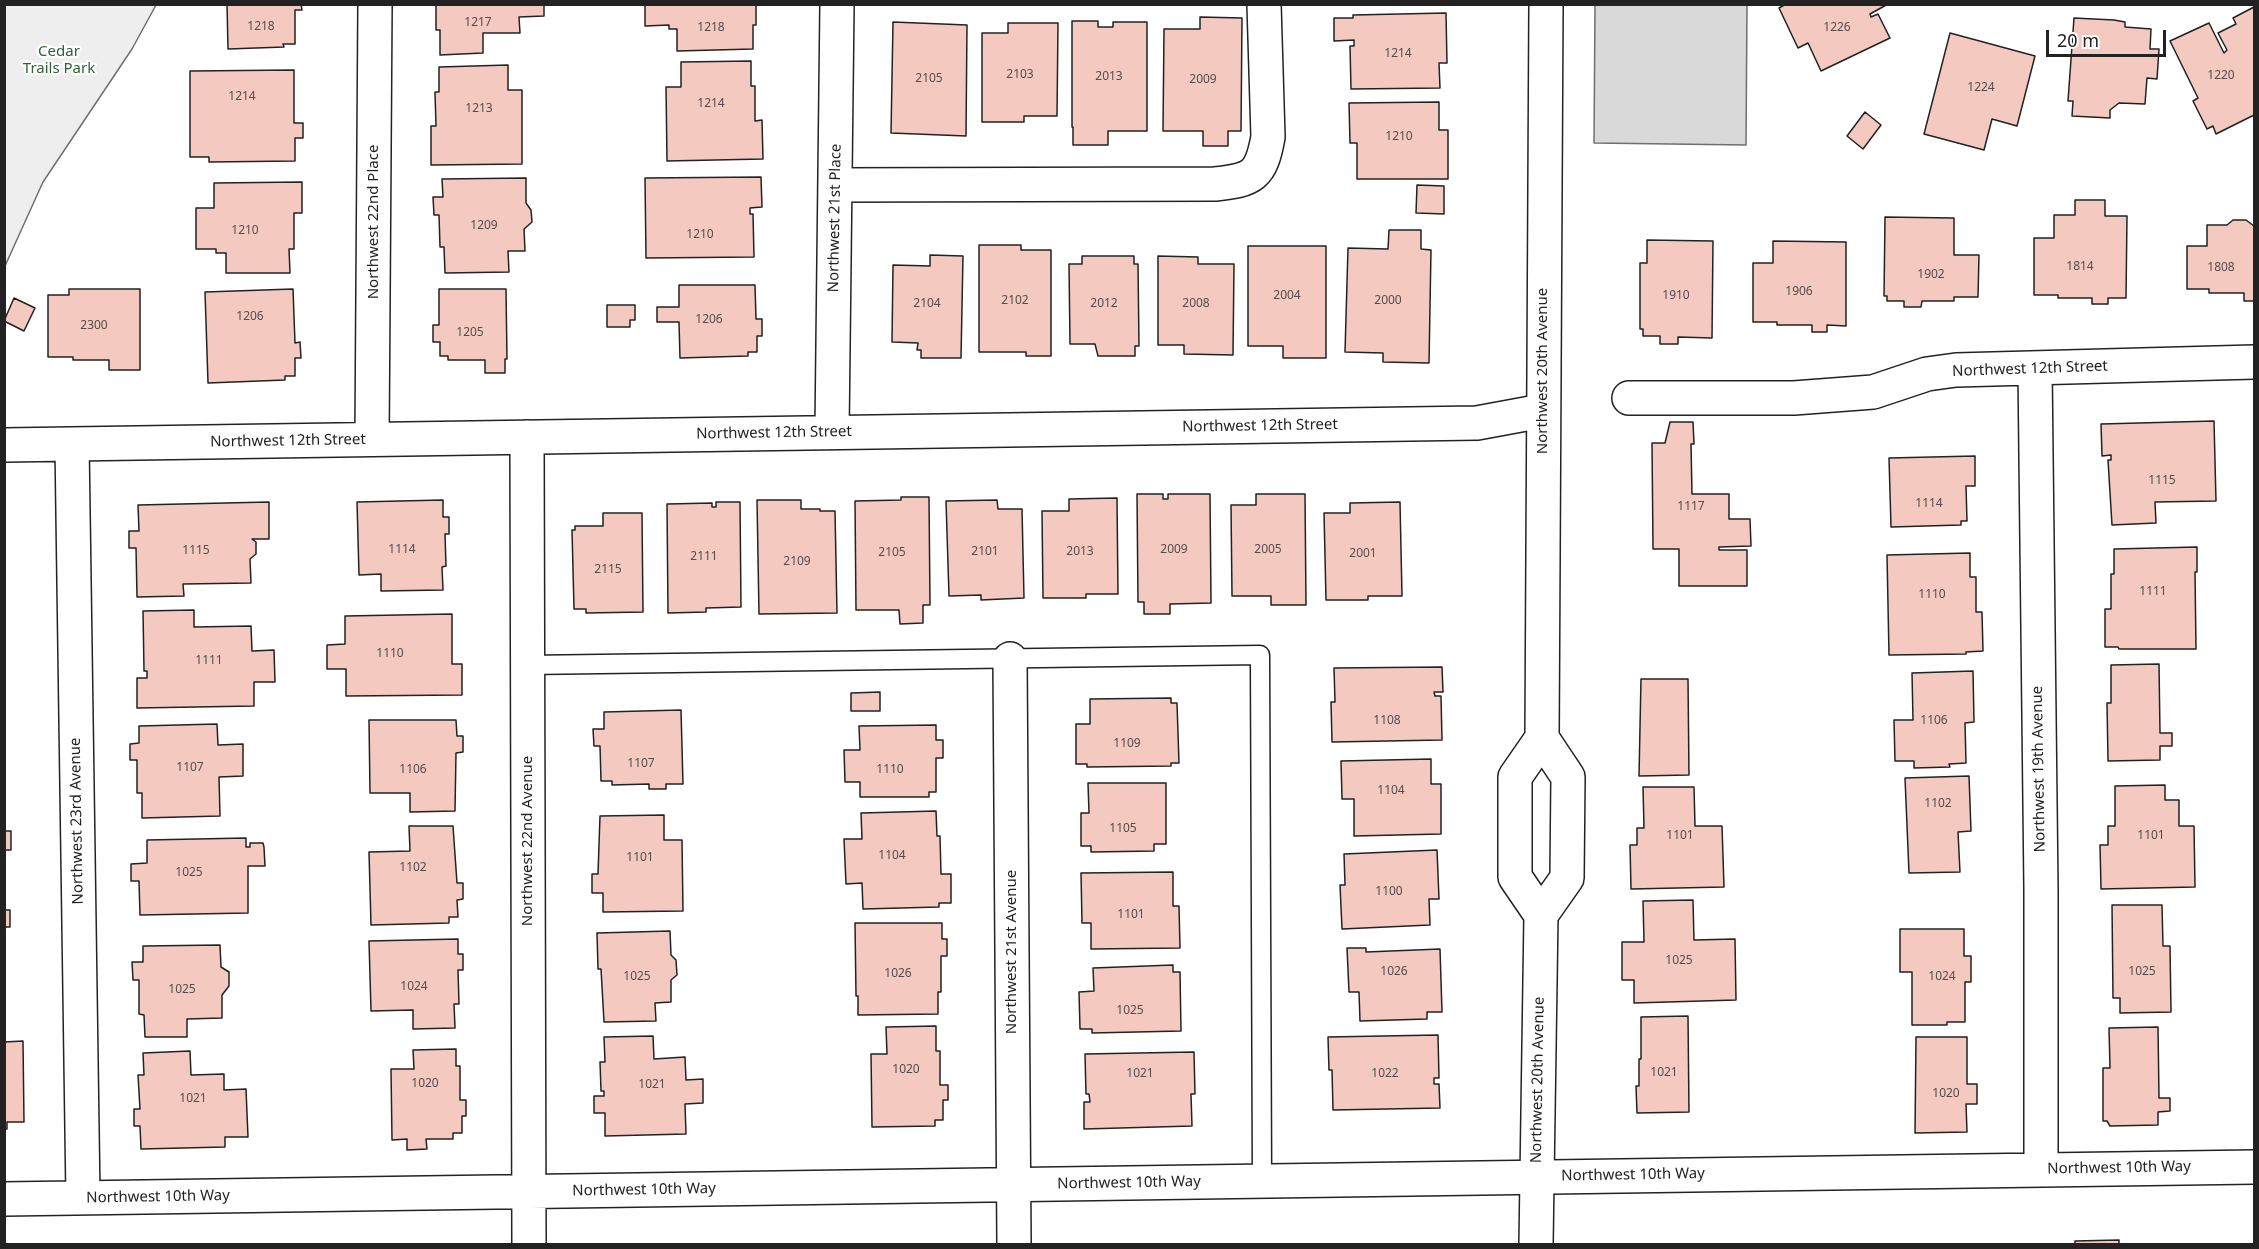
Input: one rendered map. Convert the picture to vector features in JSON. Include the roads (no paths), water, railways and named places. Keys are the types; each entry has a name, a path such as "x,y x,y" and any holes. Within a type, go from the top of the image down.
{"street":[{"name":"Northwest 22nd Place","path":"372,440 375,4"},
{"name":"Northwest 21st Place","path":"832,431 837,4"},
{"path":"835,185 1238,182 1255,174 1264,155 1268,136 1264,4"},
{"name":"Northwest 20th Avenue","path":"1542,738 1546,4"},
{"name":"Northwest 12th Street","path":"1629,398 1794,398 1873,392 1927,375 1956,370 2254,363"},
{"name":"Northwest 19th Avenue","path":"2035,368 2041,890 2041,1169"},
{"name":"Northwest 12th Street","path":"4,445 1477,423 1542,411"},
{"name":"Northwest 22nd Avenue","path":"527,438 529,1245"},
{"name":"Northwest 23rd Avenue","path":"72,444 83,1198"},
{"name":"Northwest 21st Avenue","path":"1010,659 1014,1245"},
{"path":"1542,738 1568,777 1567,878 1541,915 1515,877 1515,777 1542,738"},
{"name":"Northwest 20th Avenue","path":"1536,1245 1541,915"},
{"name":"Northwest 10th Way","path":"4,1199 2254,1167"}],"lane":[{"path":"527,665 1260,655 1262,1181"}],"park label":[{"name":"Cedar Trails Park","path":"59,60"}]}
